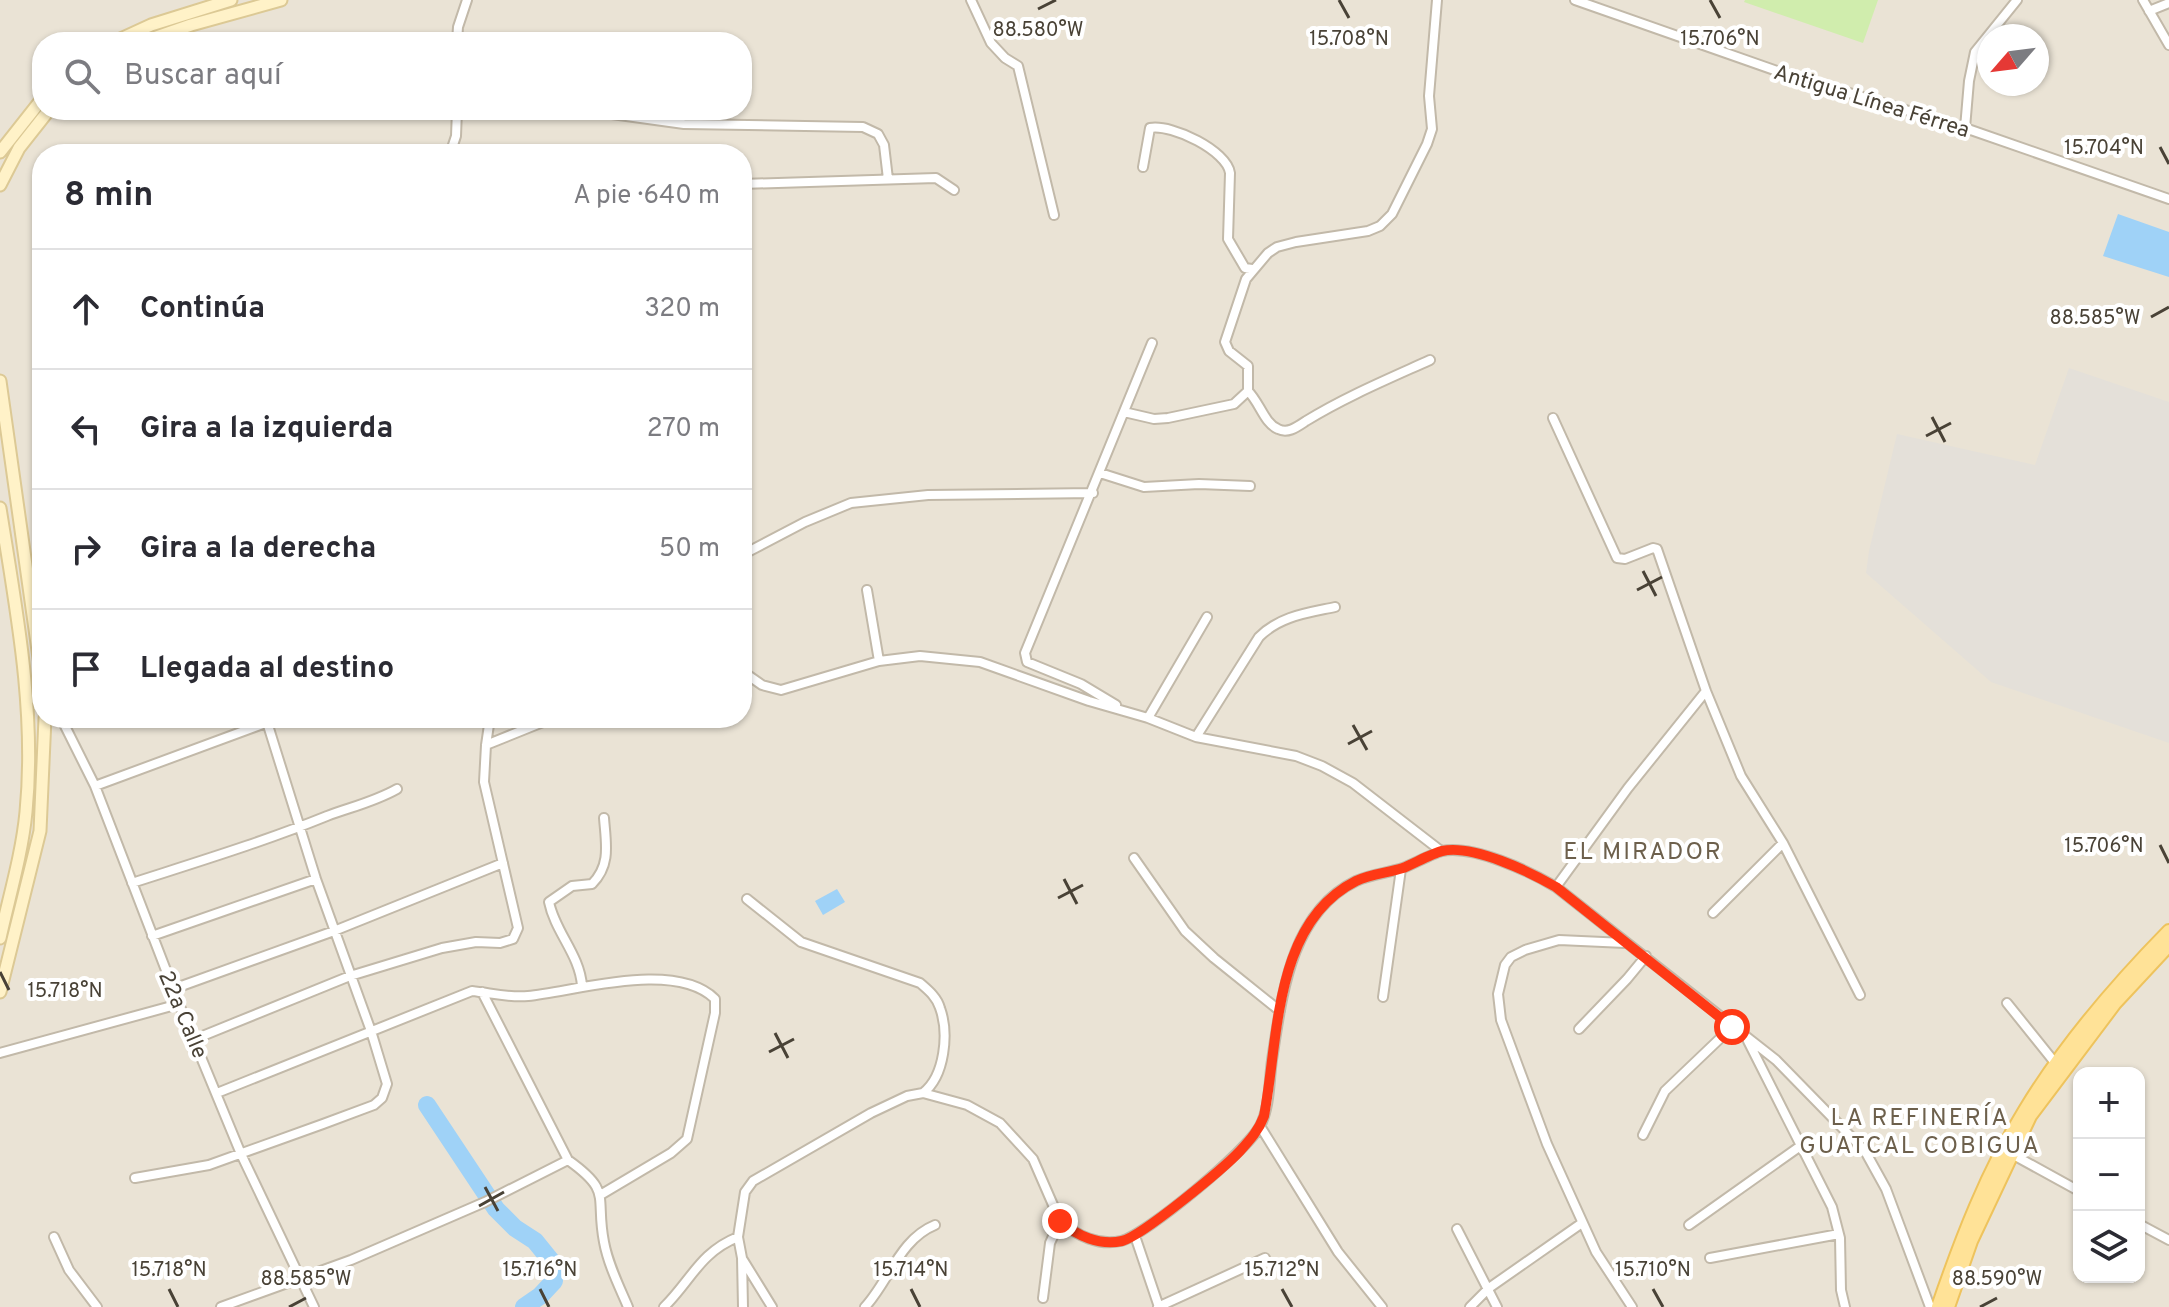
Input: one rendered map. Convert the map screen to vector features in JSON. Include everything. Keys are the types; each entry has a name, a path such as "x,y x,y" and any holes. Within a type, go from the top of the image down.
{"main road":[{"path":"136,32 231,0"},
{"path":"171,32 281,0"},
{"path":"0,152 32,112"},
{"path":"0,185 19,148 41,120"},
{"path":"0,381 32,601"},
{"path":"0,508 22,650 29,726 26,814 0,938"},
{"path":"0,992 40,831 45,728"},
{"path":"1948,1307 1971,1241 2024,1112 2108,996 2169,931"},
{"path":"1938,1307 1963,1236 2030,1116 2115,1003 2166,952"}],"street":[{"path":"458,32 467,0"},
{"path":"971,0 991,43 1018,66 1054,215"},
{"path":"1430,360 1333,404 1294,429 1282,431 1270,425 1259,402 1248,391 1248,366 1229,351 1225,342 1246,279 1252,269 1277,247 1368,231 1380,226 1392,214 1432,129 1429,96 1437,0"},
{"name":"Antigua Línea Férrea","path":"1575,0 1780,72 1965,128 2169,199"},
{"path":"1965,128 1975,52 2017,0"},
{"path":"2143,0 2169,45"},
{"path":"2149,11 2169,3"},
{"path":"453,144 457,120"},
{"path":"655,120 684,124 863,127 878,134 884,145 888,179"},
{"path":"1143,167 1150,128 1159,126 1191,136 1223,158 1229,164 1230,173 1228,239 1245,268 1252,269"},
{"path":"752,184 936,178 954,190"},
{"path":"1128,712 1081,684 1027,662 1025,653 1152,343"},
{"path":"1124,412 1154,419 1168,418 1234,404 1248,391"},
{"path":"1553,418 1617,558 1625,559 1657,549 1706,691 1741,776 1783,843 1860,995"},
{"path":"1100,473 1144,487 1199,484 1250,486"},
{"path":"752,550 805,522 851,503 928,495 1093,493"},
{"path":"867,590 879,661"},
{"path":"1196,737 1259,637 1268,628 1284,619 1335,607"},
{"path":"1148,718 1207,617"},
{"path":"752,678 762,685 781,690 879,661 920,656 980,662 1196,737 1296,756 1322,766 1353,783 1441,851"},
{"path":"1556,887 1628,788 1706,691"},
{"name":"22a Calle","path":"66,728 95,786 241,1154 314,1307"},
{"path":"95,786 251,728"},
{"path":"135,1178 209,1165 374,1105 382,1098 387,1084 299,828 269,728"},
{"path":"195,1039 350,976 442,948 513,939 518,928 484,782 489,728"},
{"path":"486,745 528,728"},
{"path":"132,883 376,801 397,789"},
{"path":"582,986 581,969 552,918 549,902 572,886 592,884 601,875 607,858 604,818"},
{"path":"1713,913 1783,843"},
{"path":"743,1307 742,1258 738,1237 745,1192 753,1181 871,1113 907,1096 923,1093 967,1105 1000,1123 1033,1159 1060,1221 1079,1235 1109,1242 1135,1236 1238,1153 1260,1126 1293,955 1321,907 1357,881 1401,869 1441,851 1465,852 1505,862 1556,887 1776,1060 1865,1151 1886,1189 1930,1307"},
{"path":"1134,858 1185,931 1280,1011"},
{"path":"173,989 334,931 503,863"},
{"path":"1383,997 1401,869"},
{"path":"152,936 316,879"},
{"path":"747,899 801,942 920,983 932,993 940,1006 943,1024 942,1056 933,1085 923,1093"},
{"path":"1627,943 1582,940 1541,944 1511,957 1501,976 1498,994 1501,1020 1547,1144 1596,1252 1632,1307"},
{"path":"1579,1029 1646,956"},
{"path":"217,1093 463,994 482,992 508,997 528,996 611,982 660,981 688,984 705,990 715,999 713,1025 687,1139 671,1153 602,1194"},
{"path":"482,992 568,1160 586,1174 602,1194 604,1242 628,1307"},
{"path":"2007,1003 2056,1064"},
{"path":"0,1053 179,1004"},
{"path":"1643,1135 1665,1091 1732,1027"},
{"path":"1747,1040 1832,1207 1839,1234 1841,1290 1845,1307"},
{"path":"1260,1126 1338,1252 1382,1307"},
{"path":"1689,1225 1799,1147"},
{"path":"2008,1152 2073,1188"},
{"path":"221,1307 351,1260 489,1200 568,1160"},
{"path":"1043,1298 1050,1243 1060,1221"},
{"path":"1470,1307 1489,1288 1582,1223"},
{"path":"865,1307 899,1256 927,1228 935,1225"},
{"path":"2145,1227 2169,1240"},
{"path":"1457,1229 1497,1307"},
{"path":"1710,1258 1839,1234"},
{"path":"1135,1236 1158,1307 1265,1258"},
{"path":"54,1237 69,1270 97,1307"},
{"path":"664,1307 699,1264 722,1245 738,1237"},
{"path":"742,1258 772,1307"},
{"path":"742,1285 747,1278 754,1279"}],"shaded area":[{"path":"0,0 2169,0 2169,1307 0,1307"},
{"path":"2069,368 2169,402 2169,743 1991,682 1866,573 1897,434 2035,465"}],"green space":[{"path":"1745,0 1878,0 1863,43"}],"water":[{"path":"2118,214 2169,232 2169,277 2103,256"},
{"path":"837,889 845,902 823,915 815,901"}],"waterway":[{"path":"427,1105 496,1209 515,1228 535,1241 552,1262 554,1281 524,1307"}],"district":[{"name":"EL MIRADOR","path":"1643,851"},
{"name":"LA REFINERÍA GUATCAL COBIGUA","path":"1920,1131"}],"route":[{"path":"1060,1221 1079,1235 1094,1240 1123,1241 1135,1236 1238,1153 1260,1126 1264,1116 1280,1011 1293,955 1321,907 1357,881 1401,869 1441,851 1465,852 1505,862 1556,887 1732,1027"}]}
